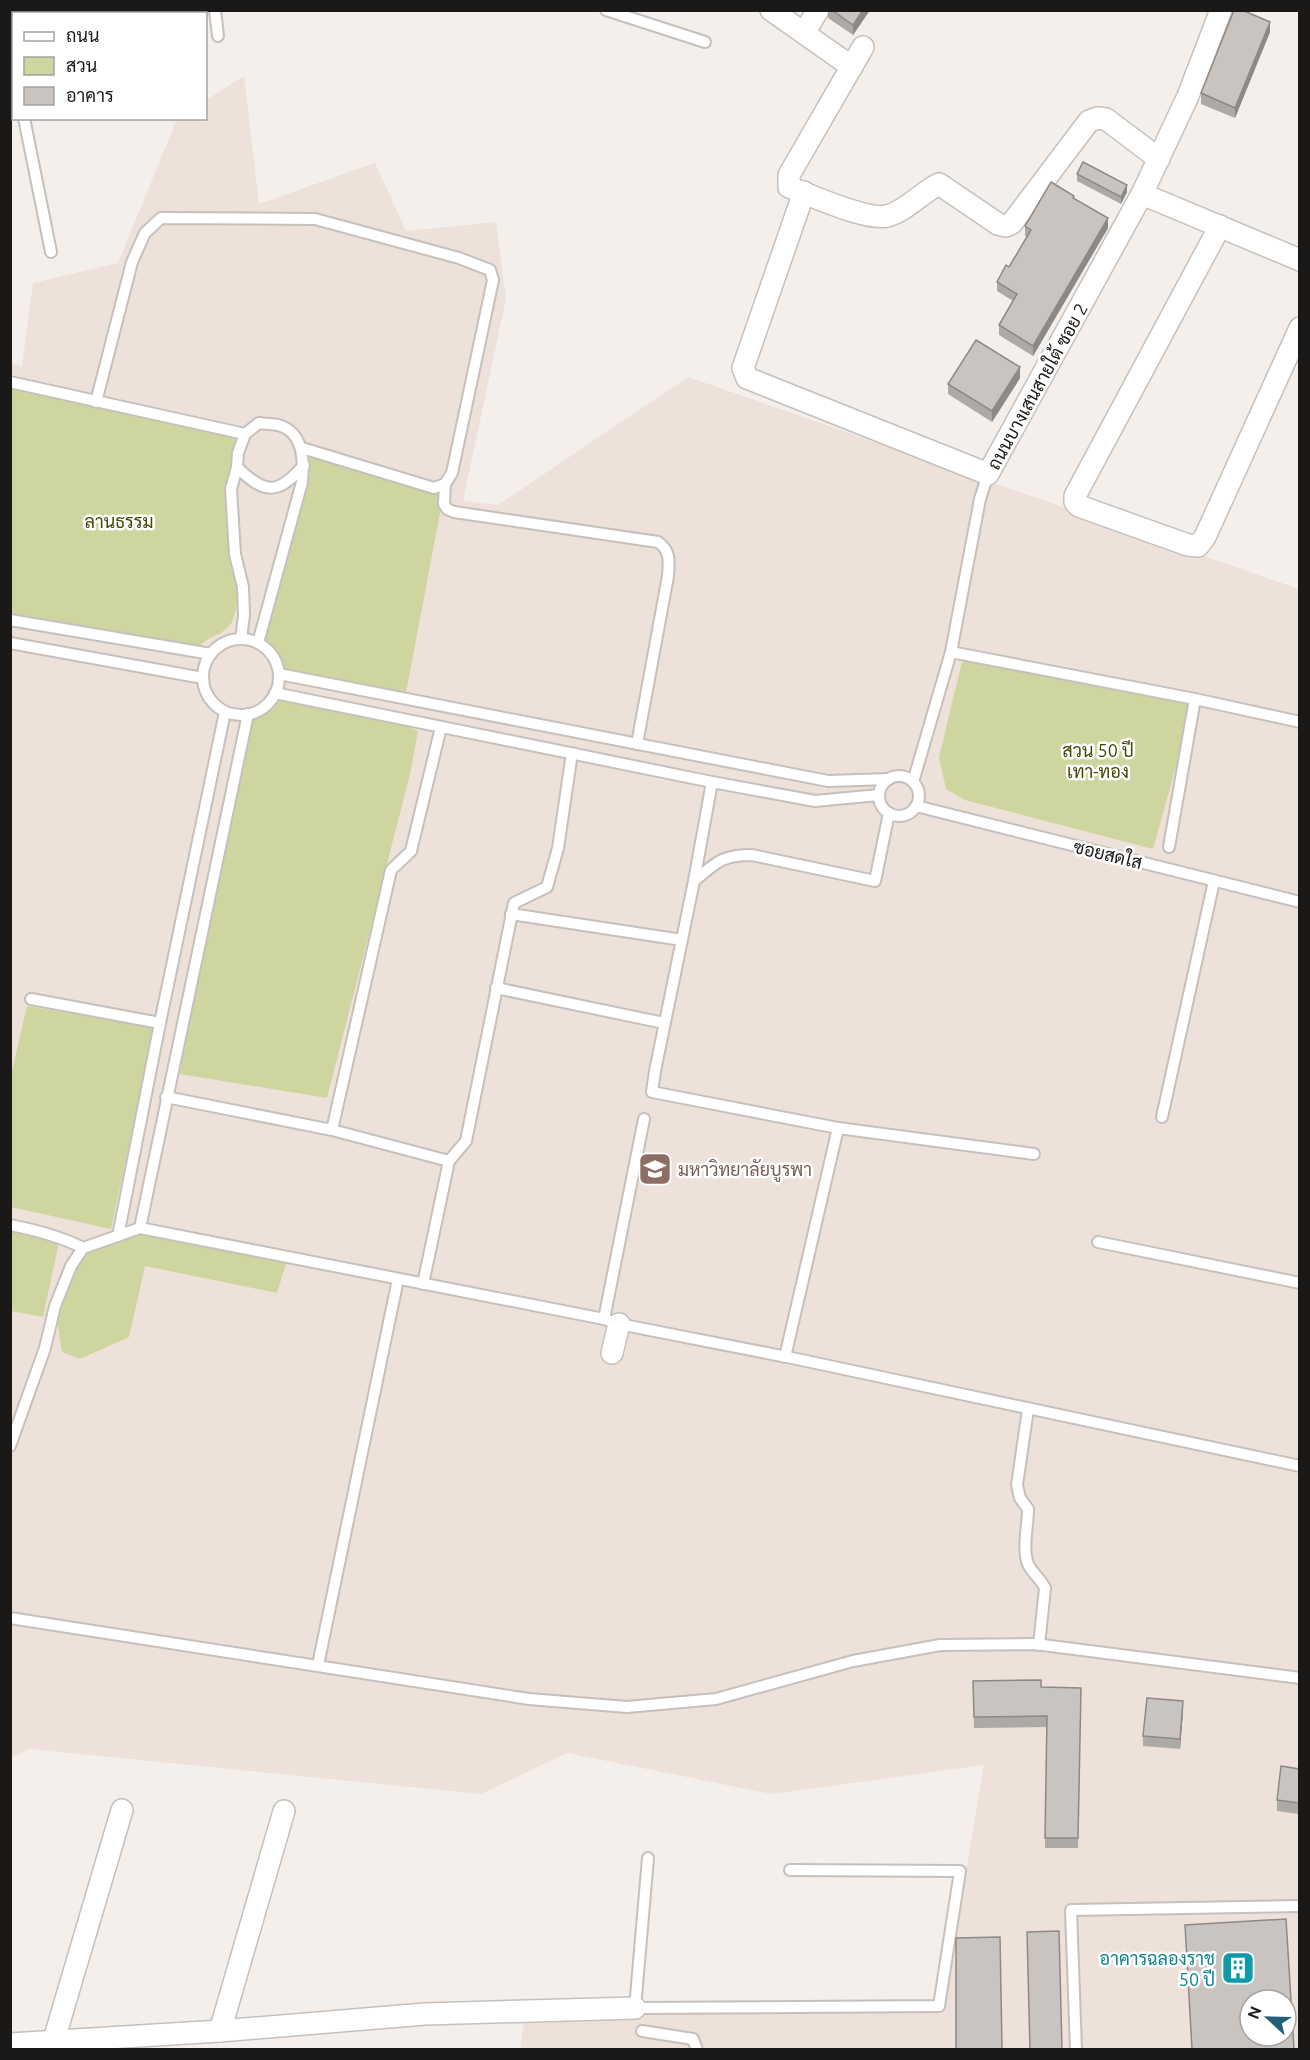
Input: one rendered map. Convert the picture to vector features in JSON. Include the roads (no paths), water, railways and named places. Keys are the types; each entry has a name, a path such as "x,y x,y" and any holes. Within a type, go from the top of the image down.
{"street":[{"path":"771,10 852,67"},
{"path":"804,33 818,10"},
{"name":"ถนนบางเสนสายใต้ ซอย 2","path":"988,474 1142,194 1188,96 1221,10"},
{"path":"863,47 789,175 789,187 852,211 877,217 888,216 939,184 998,224 1006,226 1012,223 1089,121 1098,118 1106,119 1159,159"},
{"path":"804,192 743,368 747,378 988,474"},
{"path":"1142,194 1299,260"},
{"path":"1220,226 1075,496 1075,502 1079,506 1188,545 1198,546 1205,537 1299,328"},
{"path":"612,1321 612,1353"},
{"path":"54,2043 122,1810"},
{"path":"220,2031 284,1811"},
{"path":"10,2044 54,2043 425,2014 635,2008"}],"lane":[{"path":"215,10 218,36"},
{"path":"606,10 705,42"},
{"path":"24,120 51,252"},
{"path":"96,402 132,261 146,233 161,218 315,219 459,258 490,270 493,280 452,473 445,484 444,504 447,509 454,512 658,542 665,546 669,558 668,576 637,744"},
{"path":"10,382 245,434"},
{"path":"241,639 244,615 243,587 236,554 231,489 238,453 245,434 259,423 281,426 293,435 302,447 304,465 287,542 258,643"},
{"path":"302,447 434,488 445,484"},
{"path":"237,467 253,483 268,488 281,486 291,480 304,465"},
{"name":"ถนนบางเสนสายใต้ ซอย 2","path":"913,782 951,652 980,499 988,474"},
{"path":"10,620 211,654"},
{"path":"241,639 258,643 273,656 279,674 275,693 269,702 260,710 237,715 225,712 210,698 203,678 205,665 211,654 219,646 241,639"},
{"path":"10,643 203,678"},
{"path":"951,652 1195,699 1299,722"},
{"path":"279,674 828,781 889,779 902,776 913,782 918,793 916,806"},
{"path":"275,693 815,801 879,795"},
{"path":"1169,847 1195,699"},
{"path":"118,1236 225,712"},
{"path":"140,1228 248,714"},
{"path":"332,1130 391,870 411,851 441,727"},
{"path":"423,1284 448,1161 466,1141 513,903 547,887 558,848 572,753"},
{"path":"694,881 717,862 733,855 752,855 874,881 889,813 881,806 879,795 884,783 889,779"},
{"path":"712,782 652,1092 838,1128 1034,1154"},
{"name":"ซอยสดใส","path":"889,813 895,816 907,814 916,806 1299,902"},
{"path":"1162,1117 1214,881"},
{"path":"512,914 682,940"},
{"path":"496,987 664,1023"},
{"path":"31,999 160,1023"},
{"path":"166,1097 332,1130 448,1161"},
{"path":"612,1321 644,1119"},
{"path":"785,1357 838,1128"},
{"path":"10,1225 39,1230 83,1248"},
{"path":"10,1446 45,1348 55,1306 71,1266 83,1248 140,1228 612,1321 1299,1466"},
{"path":"1098,1242 1299,1283"},
{"path":"318,1665 398,1279"},
{"path":"1028,1408 1017,1485 1020,1498 1028,1509 1026,1547 1028,1564 1042,1580 1045,1588 1039,1645"},
{"path":"10,1618 529,1698 627,1707 716,1699 853,1661 940,1645 1039,1645 1299,1678"},
{"path":"648,1858 635,2008 939,2006 960,1871 790,1870"},
{"path":"1076,2049 1071,1910 1299,1906"},
{"path":"642,2031 693,2039 697,2049"}],"place":[{"name":"มหาวิทยาลัยบูรพา","path":"655,1169"},
{"name":"อาคารฉลองราช 50 ปี","path":"1238,1968"}],"park label":[{"name":"ลานธรรม","path":"119,521"},
{"name":"สวน 50 ปี เทา-ทอง","path":"1098,760"}]}
